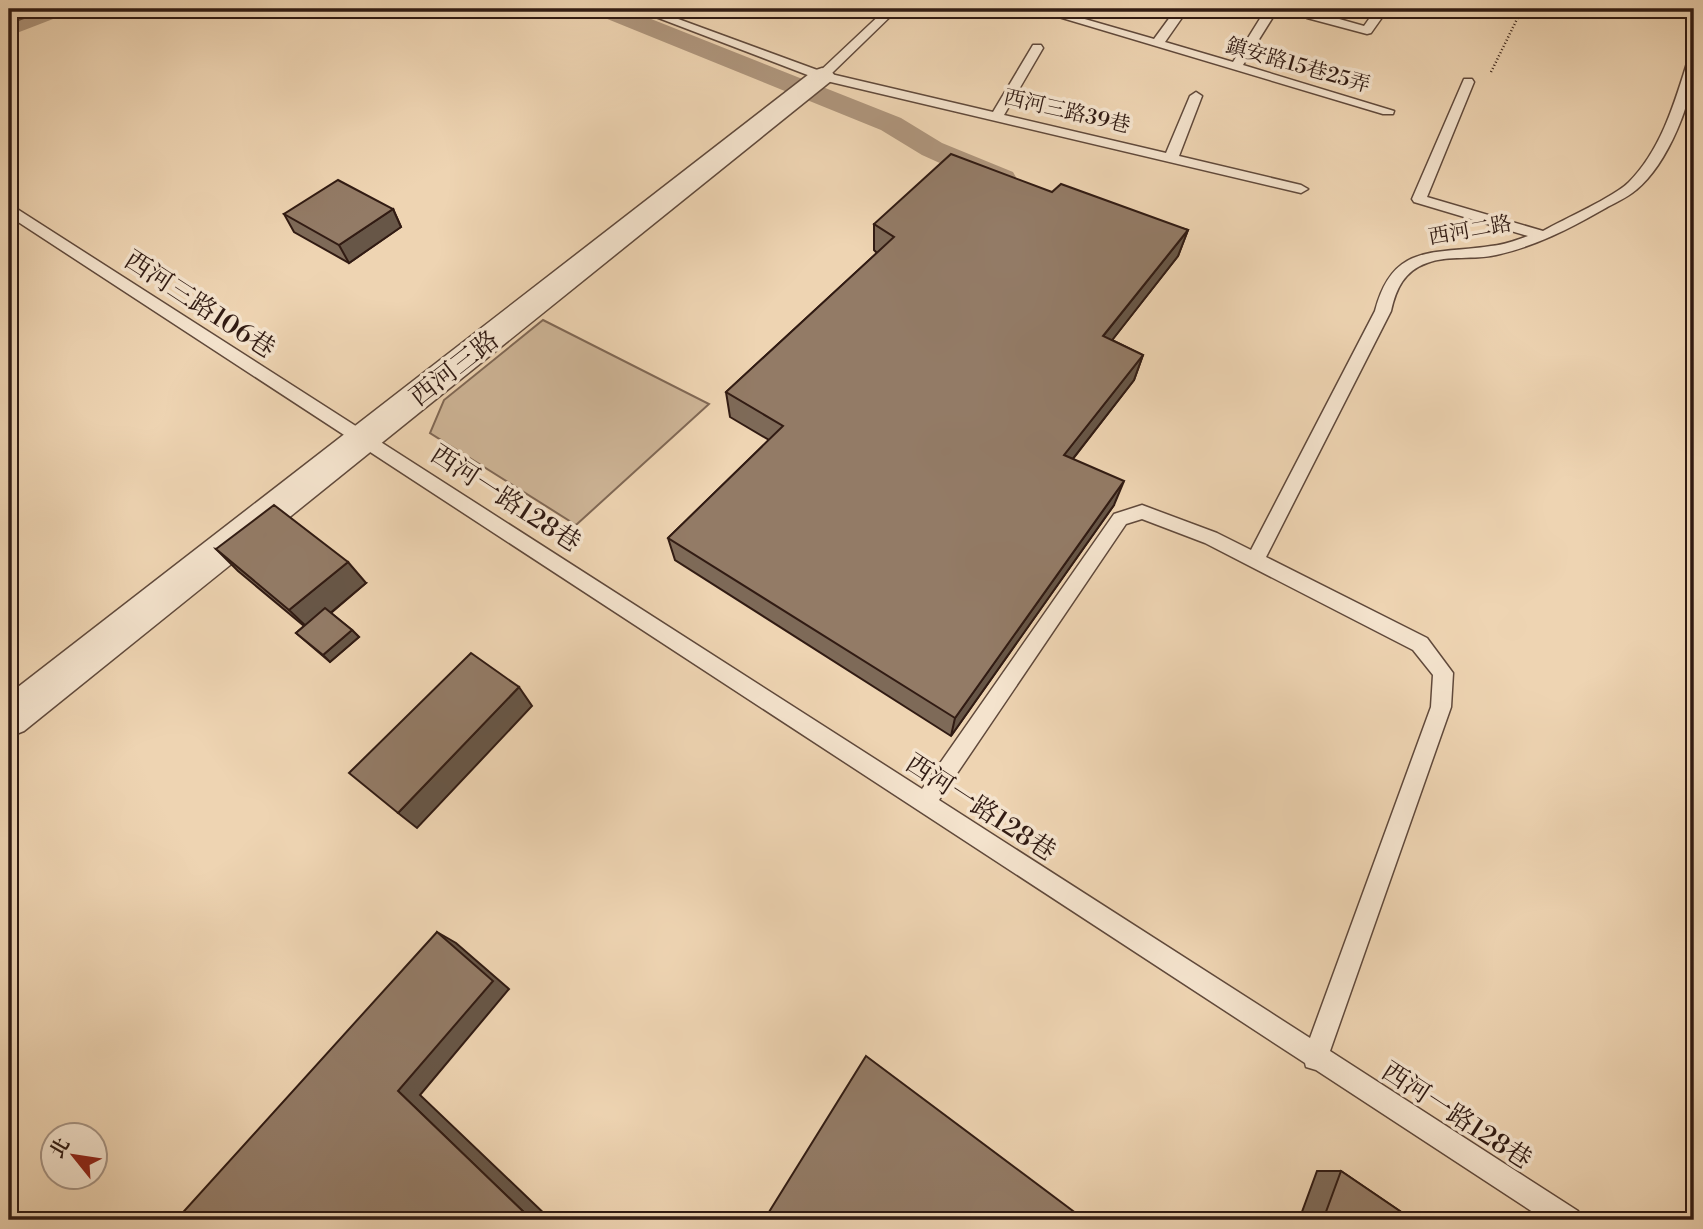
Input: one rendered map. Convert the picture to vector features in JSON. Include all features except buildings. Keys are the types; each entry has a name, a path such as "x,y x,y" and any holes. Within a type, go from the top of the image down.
{"street":[{"name":"西河三路","path":"9,718 822,76"}],"lane":[{"path":"9,20 40,9"},
{"name":"西河三路39巷","path":"641,9 822,76 1301,188"},
{"name":"西河三路","path":"822,76 892,9"},
{"name":"鎮安路15巷25弄","path":"1038,9 1388,111"},
{"path":"1157,44 1182,9"},
{"path":"1236,67 1272,9"},
{"path":"1315,9 1311,15 1367,30 1382,9"},
{"path":"997,116 1037,48"},
{"name":"西河二路","path":"1255,560 1383,311 1388,291 1398,274 1424,258 1494,251 1545,236 1632,187 1654,160 1681,105 1694,60"},
{"path":"1468,82 1419,199 1545,236"},
{"path":"1171,158 1196,96"},
{"name":"西河三路106巷","path":"9,210 365,439"},
{"name":"西河一路128巷","path":"365,439 1315,1058 1569,1220"},
{"path":"925,803 1120,520 1142,512 1182,526 1255,560 1420,644 1443,673 1441,707 1315,1058"}],"path":[{"path":"1491,73 1522,9"}],"shaded area":[{"path":"543,320 709,404 576,525 430,433 444,400"}],"waterway":[{"path":"9,28 57,9"},
{"path":"604,9 891,124 932,149 1002,179"}]}
